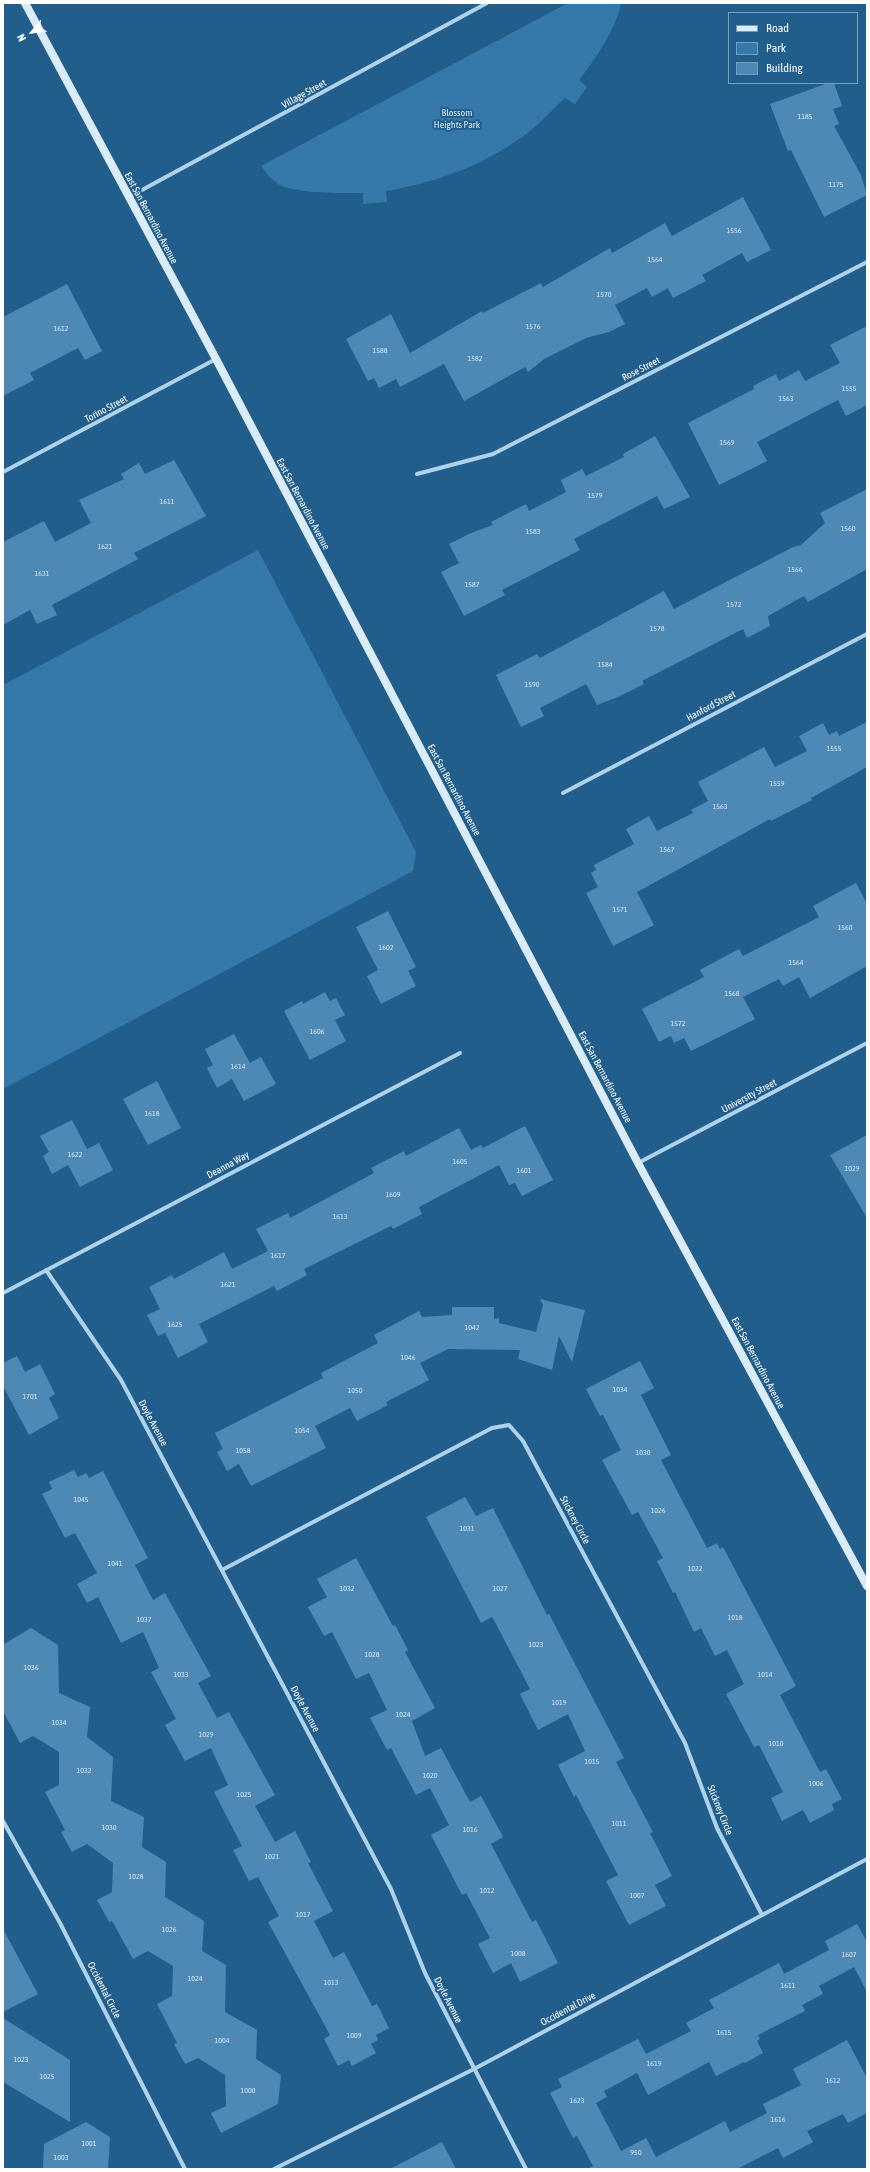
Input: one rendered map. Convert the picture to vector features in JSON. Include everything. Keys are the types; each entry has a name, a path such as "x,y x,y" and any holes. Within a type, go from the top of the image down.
{"street":[{"name":"East San Bernardino Avenue","path":"25,3 216,359 638,1162 867,1586"},
{"name":"Village Street","path":"128,197 487,3"},
{"name":"Rose Street","path":"417,474 493,454 867,262"},
{"name":"Torino Street","path":"3,472 216,359"},
{"name":"Hanford Street","path":"563,793 867,634"},
{"name":"University Street","path":"638,1162 867,1043"},
{"name":"Deanna Way","path":"3,1293 460,1052"},
{"name":"Doyle Avenue","path":"46,1270 121,1380 391,1889 425,1973 526,2169"},
{"name":"Stickney Circle","path":"222,1570 492,1428 509,1425 523,1441 685,1743 717,1828 762,1915"},
{"name":"Occidental Circle","path":"3,1821 64,1930 185,2169"},
{"name":"Occidental Drive","path":"274,2169 474,2069 867,1859"}],"green space":[{"name":"Blossom Heights Park","path":"568,3 621,3 619,13 610,33 598,54 579,80 587,87 575,104 565,98 528,133 491,157 440,178 404,188 386,191 387,202 363,204 363,193 319,192 296,190 286,187 273,180 261,166"},
{"path":"258,550 416,852 413,871 3,1089 3,685"}],"building":[{"path":"825,84 834,84 842,106 833,109 839,124 834,126 861,175 867,195 824,217 791,150 788,151 770,104"},
{"path":"743,197 771,250 747,262 742,253 702,275 706,281 673,298 668,288 652,297 647,288 615,305 625,324 609,332 586,338 544,359 528,372 525,367 464,401 444,364 400,387 396,379 379,388 374,378 368,381 346,339 391,314 410,353 482,311 483,313 541,283 543,287 610,248 612,253 665,223 672,236"},
{"path":"67,284 102,351 85,360 78,348 30,373 34,380 3,396 3,317"},
{"path":"867,326 867,405 846,416 838,400 757,442 767,461 719,485 688,423 754,389 753,386 776,374 779,381 799,370 805,381 840,363 830,345"},
{"path":"655,436 690,497 664,509 657,496 574,539 580,550 502,590 505,595 464,616 441,572 459,563 449,544 471,533 493,525 491,522 526,504 529,511 566,492 561,480 582,469 586,476 624,457 623,454"},
{"path":"174,460 206,516 134,553 138,559 52,605 57,615 37,624 30,610 3,625 3,542 44,521 55,542 91,523 79,500 124,479 121,474 139,463 145,474"},
{"path":"867,489 867,569 808,602 804,596 768,616 770,626 747,638 743,629 642,681 644,684 618,697 597,705 586,684 540,708 544,716 521,727 496,675 537,654 540,658 664,591 674,609 793,547 801,545 825,523 820,513"},
{"path":"867,722 867,767 811,798 812,800 771,821 770,819 637,892 654,925 613,946 586,893 598,887 591,873 596,870 594,865 634,844 626,829 649,816 657,831 693,813 691,810 708,801 698,782 764,747 775,767 807,751 799,736 823,723 829,735 837,731 839,736"},
{"path":"856,883 867,904 867,966 810,998 799,977 783,986 779,979 743,997 755,1019 691,1051 684,1038 674,1043 671,1036 659,1042 642,1009 704,977 700,970 739,949 743,956 819,917 813,906"},
{"path":"388,911 416,967 408,971 416,986 381,1004 367,976 378,970 356,927"},
{"path":"325,992 330,1001 336,998 345,1015 335,1020 346,1041 310,1060 284,1011 302,1001 303,1004"},
{"path":"234,1034 250,1063 261,1057 276,1084 244,1101 232,1079 217,1088 207,1068 213,1065 205,1049"},
{"path":"157,1081 181,1128 148,1145 123,1099"},
{"path":"72,1120 87,1149 99,1143 113,1170 80,1187 68,1165 52,1174 43,1156 49,1152 40,1136"},
{"path":"525,1126 553,1180 522,1196 515,1183 509,1185 499,1165 419,1207 422,1214 393,1229 391,1226 304,1269 307,1275 277,1291 274,1286 199,1324 208,1342 178,1358 165,1333 158,1336 147,1315 160,1309 149,1287 172,1275 174,1279 224,1252 232,1269 268,1251 256,1229 288,1213 290,1218 374,1173 371,1168 404,1151 406,1156 459,1128 471,1150 481,1145 483,1148"},
{"path":"867,1135 867,1218 830,1155"},
{"path":"540,1299 585,1310 572,1362 559,1336 552,1370 518,1359 520,1350 448,1349 420,1363 429,1380 386,1402 388,1405 357,1421 350,1408 315,1426 326,1448 251,1486 239,1464 227,1471 217,1452 223,1449 215,1433 323,1378 321,1373 378,1343 374,1335 419,1311 422,1317 452,1315 452,1307 494,1307 494,1319 499,1318 499,1323 536,1332 543,1305"},
{"path":"17,1356 25,1372 40,1364 55,1394 49,1398 59,1418 29,1435 3,1386 3,1363"},
{"path":"640,1361 654,1388 641,1395 671,1455 661,1460 707,1548 717,1543 720,1549 723,1547 796,1686 780,1695 820,1772 826,1769 842,1799 832,1804 834,1810 810,1823 803,1810 782,1821 771,1798 783,1792 759,1745 754,1747 726,1694 744,1684 727,1650 715,1656 701,1628 694,1632 675,1592 673,1593 657,1561 663,1558 638,1512 632,1515 602,1460 621,1450 603,1415 600,1416 586,1389"},
{"path":"74,1470 78,1477 86,1473 89,1478 103,1471 148,1558 135,1565 153,1600 165,1593 211,1676 198,1683 217,1718 229,1712 275,1795 255,1806 275,1842 295,1831 311,1862 308,1863 333,1911 314,1921 333,1958 344,1952 372,2006 377,2004 389,2028 376,2035 378,2040 371,2044 376,2053 352,2066 349,2060 338,2066 324,2039 330,2035 268,1922 279,1916 258,1877 249,1881 233,1850 242,1846 214,1792 228,1785 211,1748 185,1761 165,1725 176,1719 151,1672 159,1668 143,1632 121,1643 98,1597 87,1603 77,1584 97,1573 75,1533 65,1538 42,1494 52,1489 49,1482"},
{"path":"465,1497 476,1516 493,1508 547,1615 549,1614 624,1758 616,1762 653,1832 650,1833 672,1876 655,1885 666,1906 629,1925 606,1881 618,1875 576,1795 574,1797 558,1765 585,1751 568,1714 538,1730 520,1694 530,1689 496,1624 492,1617 481,1623 426,1517"},
{"path":"356,1558 393,1626 395,1625 408,1650 405,1652 435,1708 412,1721 425,1756 441,1748 470,1802 481,1796 503,1837 491,1844 532,1922 536,1920 558,1963 520,1982 511,1963 493,1973 478,1944 490,1938 466,1893 462,1895 431,1835 449,1825 430,1788 416,1795 391,1748 387,1750 370,1718 387,1710 369,1673 356,1679 332,1632 324,1636 308,1607 327,1597 317,1579"},
{"path":"31,1628 58,1645 59,1693 90,1707 87,1737 113,1757 111,1801 144,1817 142,1847 166,1862 165,1897 204,1921 202,1951 226,1965 225,2012 257,2030 256,2059 281,2075 278,2104 221,2133 211,2113 226,2106 225,2075 198,2058 185,2064 174,2044 177,2043 157,2004 172,1996 173,1966 148,1951 133,1959 112,1921 109,1922 97,1900 112,1892 113,1863 87,1844 72,1852 61,1832 65,1830 45,1792 59,1785 59,1752 33,1736 20,1743 3,1711 4,1644"},
{"path":"857,1924 867,1942 867,1992 854,1967 819,1986 823,1994 802,2005 805,2011 758,2035 760,2039 757,2041 763,2053 745,2063 744,2062 716,2076 709,2062 648,2095 637,2073 604,2091 607,2097 596,2103 621,2151 646,2138 656,2157 725,2121 730,2132 767,2113 763,2104 801,2085 793,2069 847,2040 867,2078 867,2113 848,2123 843,2114 807,2131 813,2142 783,2158 778,2148 737,2169 587,2169 593,2166 577,2136 573,2138 550,2093 562,2087 558,2079 638,2039 646,2054 691,2031 686,2023 714,2008 709,2000 779,1963 784,1974 829,1950 825,1941"},
{"path":"3,1929 38,1994 3,2012"},
{"path":"3,2018 70,2060 70,2122 3,2082"},
{"path":"86,2122 110,2137 108,2169 43,2169 44,2144"},
{"path":"442,2142 456,2169 390,2169"}]}
